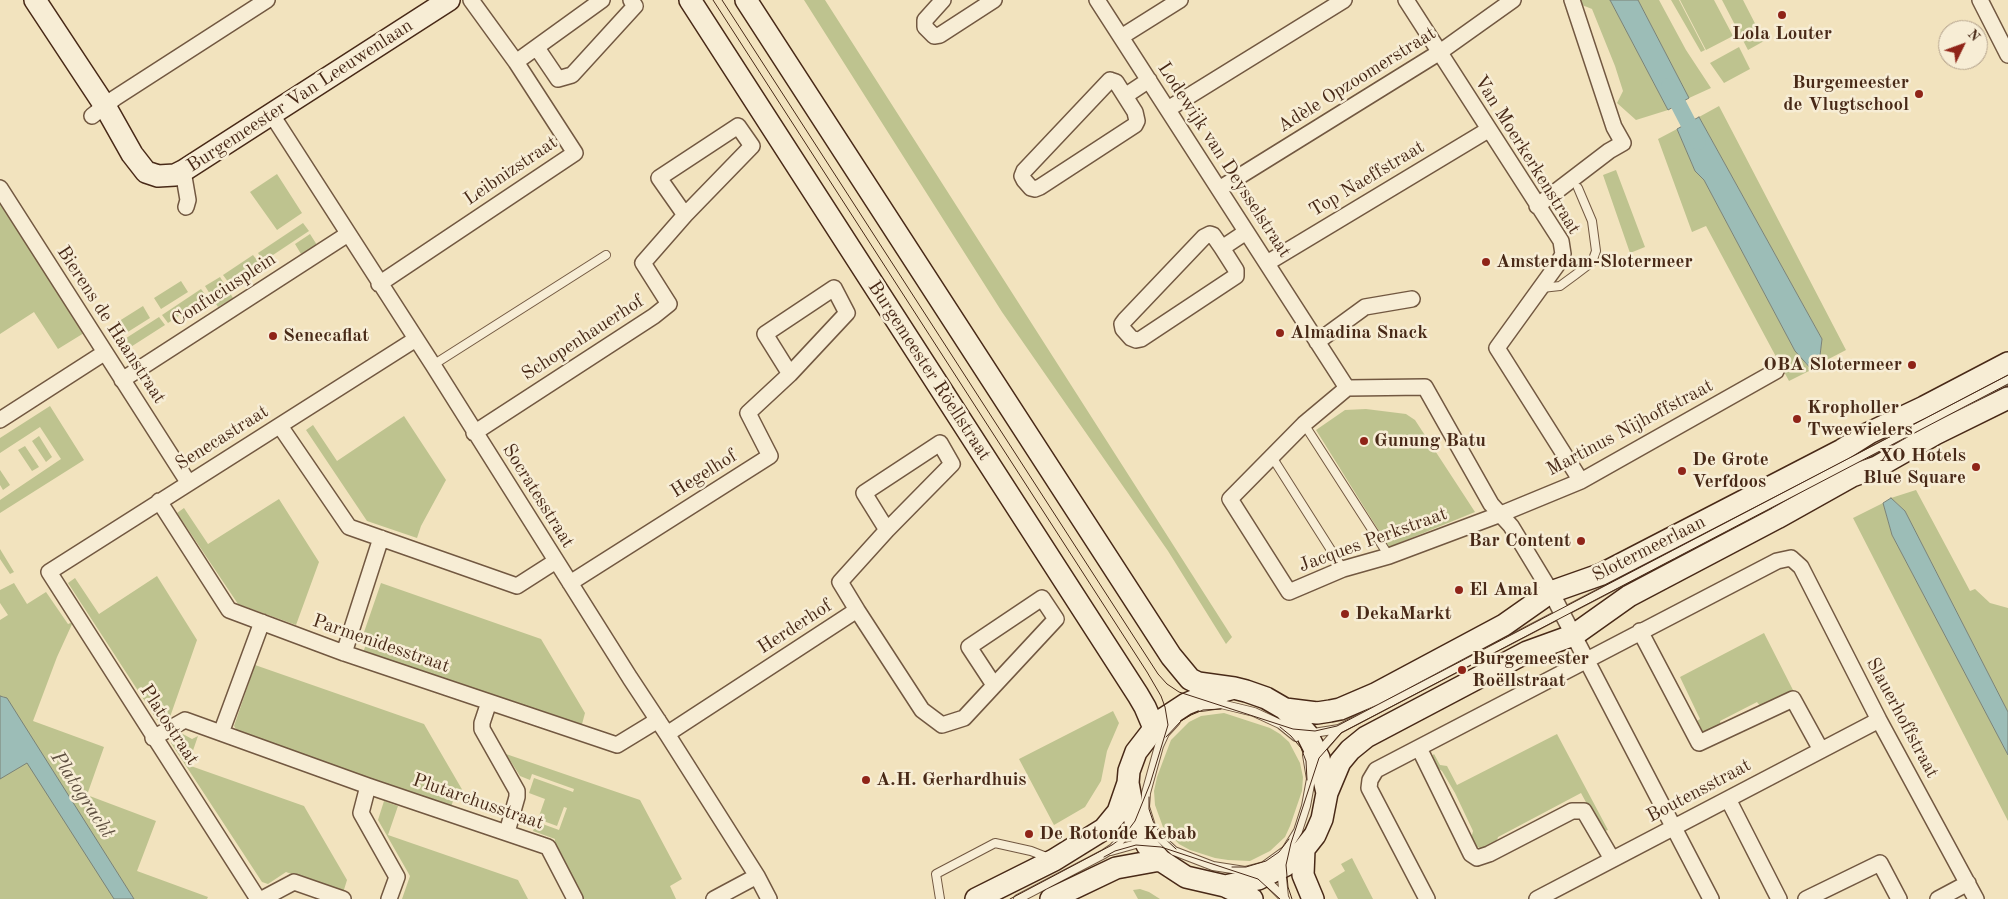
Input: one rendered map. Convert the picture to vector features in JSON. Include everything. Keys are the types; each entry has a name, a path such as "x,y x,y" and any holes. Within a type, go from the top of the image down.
{"main road":[{"path":"35,0 98,111"},
{"name":"Burgemeester Van Leeuwenlaan","path":"98,111 146,172 158,176 175,175 272,115 449,0"},
{"name":"Burgemeester Röellstraat","path":"690,0 1141,701 1156,737"},
{"path":"746,0 1151,628 1190,679 1221,695"},
{"name":"Slotermeerlaan","path":"1285,709 1317,713 1340,709 1410,676 1504,625 1551,592 1602,574 1842,450 1869,433 1924,408 2008,363"},
{"name":"Slotermeerlaan","path":"1327,793 1340,762 1350,750 1366,737 1527,652 1574,635 1629,596 1852,476 1877,467 1935,434 2008,398"},
{"path":"976,899 1054,860 1104,829 1118,812 1136,752 1156,737 1178,709 1221,695 1266,698 1285,709 1327,793 1322,819 1315,835 1304,849 1225,886"},
{"path":"1128,783 1150,835 1186,877 1225,886 1252,899"},
{"path":"1052,899 1116,868 1150,835"},
{"path":"1304,849 1303,875 1314,899"}],"street":[{"path":"98,111 267,0"},
{"path":"471,0 516,62 538,48 602,0"},
{"path":"538,48 558,78 572,75 635,6 631,0"},
{"path":"943,0 925,20 926,26 934,36 940,35 994,0"},
{"name":"Lodewijk van Deysselstraat","path":"1097,0 1347,388"},
{"path":"1121,37 1180,0"},
{"path":"1168,109 1344,0"},
{"name":"Van Moerkerkenstraat","path":"1406,0 1561,241 1563,254 1542,288 1497,348 1581,481"},
{"name":"Adèle Opzoomerstraat","path":"1219,189 1440,52 1513,0"},
{"path":"1538,206 1609,151 1623,143 1614,127 1572,0"},
{"path":"1980,0 2008,55"},
{"name":"Leibnizstraat","path":"379,284 575,153 516,62"},
{"path":"1113,80 1126,96 1137,117 1135,125 1040,188 1035,189 1027,184 1022,176 1024,171 1107,82 1113,80"},
{"path":"1126,96 1149,80"},
{"name":"Socratesstraat","path":"272,115 667,734 757,876 769,899"},
{"name":"Schopenhauerhof","path":"474,433 654,316 669,304 642,263 685,215 752,146 738,126 660,178 685,215"},
{"name":"Top Naeffstraat","path":"1266,263 1488,130"},
{"path":"183,171 188,200 186,207"},
{"name":"Bierens de Haanstraat","path":"0,188 188,482"},
{"path":"1222,248 1246,232"},
{"name":"Confuciusplein","path":"122,380 348,234"},
{"path":"1210,234 1222,248 1236,270 1236,276 1141,338 1136,340 1131,338 1123,329 1122,324 1124,320 1204,238 1210,234"},
{"name":"Hegelhof","path":"570,583 770,456 748,413 790,374 847,313 834,288 765,334 790,374"},
{"path":"1317,342 1365,307 1412,299"},
{"name":"Senecastraat","path":"49,572 416,339"},
{"path":"0,420 104,353"},
{"name":"Martinus Nijhoffstraat","path":"1501,514 1581,481 1776,371"},
{"path":"1347,388 1425,387 1491,504 1511,526 1563,613 1710,899"},
{"name":"Jacques Perkstraat","path":"1347,388 1304,424 1230,499 1289,592 1343,569 1388,556 1501,514"},
{"path":"280,426 349,527 516,586 556,561"},
{"name":"Herderhof","path":"667,734 857,610 840,582 887,530 952,464 940,443 864,493 887,530"},
{"name":"Parmenidesstraat","path":"159,501 229,610 344,653 617,745 658,720"},
{"path":"344,653 381,538"},
{"name":"Slauerhoffstraat","path":"1640,631 1777,560 1791,558 1801,567 1879,720 1976,899"},
{"name":"Platostraat","path":"49,572 153,738 258,899"},
{"path":"857,610 922,710 942,725 964,718 1056,619 1042,598 969,646 994,685"},
{"path":"221,733 262,622"},
{"path":"1426,899 1369,788 1370,780 1376,770 1640,631 1699,743 1793,699 1821,750"},
{"path":"489,702 482,723 482,729 517,791 507,832"},
{"name":"Plutarchusstraat","path":"153,738 185,720 368,786 548,847 575,899"},
{"name":"Boutensstraat","path":"1537,899 1879,720"},
{"path":"1420,748 1471,854 1477,858 1572,811 1584,811 1612,859"},
{"path":"368,786 361,813 397,877 389,899"},
{"path":"1728,799 1779,899"},
{"path":"1806,899 1880,863 1899,899"},
{"path":"714,899 757,876"},
{"path":"262,899 294,882 343,899"},
{"path":"1938,899 1968,883"}],"lane":[{"path":"1542,288 1560,286 1576,276 1592,262 1596,251 1592,221 1578,188"},
{"path":"433,365 606,255"},
{"name":"Slotermeerlaan","path":"1305,747 2008,380"},
{"path":"1304,424 1388,556"},
{"path":"1272,457 1343,569"},
{"path":"1221,695 1280,724 1305,747 1311,779 1306,806 1298,831 1268,867"},
{"name":"Slotermeerlaan","path":"1305,747 1339,729"},
{"path":"1150,835 1146,793 1156,737"},
{"path":"1018,899 1104,854 1150,835"},
{"path":"1104,854 1118,843 1150,835 1174,850 1213,866 1268,867"},
{"path":"940,899 936,874 995,843 1031,851 1054,860"},
{"path":"1268,867 1285,898"},
{"path":"1268,867 1285,898"}],"green space":[{"path":"804,0 825,0 1232,637 1226,644 1168,551 1002,312"},
{"path":"1580,0 1610,0 1668,110 1636,120 1617,103 1623,91 1615,66 1592,9 1582,5"},
{"path":"1638,0 1659,0 1686,50 1711,88 1689,98"},
{"path":"1671,0 1679,0 1705,50 1701,52"},
{"path":"1680,0 1714,0 1733,36 1706,50"},
{"path":"1722,0 1743,0 1764,41 1748,50"},
{"path":"1739,47 1750,69 1724,83 1710,63"},
{"path":"1719,106 1846,350 1819,364 1822,339 1699,117"},
{"path":"1677,129 1695,171 1704,180 1795,351 1811,370 1789,381 1706,226 1692,232 1658,139"},
{"path":"1616,170 1645,247 1630,253 1603,175"},
{"path":"277,174 302,213 277,230 250,192"},
{"path":"0,202 84,333 58,349 34,312 0,334"},
{"path":"303,223 309,231 264,261 258,253"},
{"path":"310,234 317,245 301,254 295,244"},
{"path":"253,255 259,263 229,283 223,275"},
{"path":"220,277 233,298 218,307 205,286"},
{"path":"181,281 188,292 161,309 154,298"},
{"path":"201,289 207,297 168,323 162,315"},
{"path":"143,306 150,318 123,335 116,323"},
{"path":"159,317 165,325 126,350 120,342"},
{"path":"50,406 84,460 0,513 0,500 61,459 40,427 0,453 0,438"},
{"path":"1366,409 1406,414 1415,420 1475,512 1389,547 1316,430 1345,410"},
{"path":"404,416 446,480 421,526 417,538 367,521 306,430 313,425 337,461"},
{"path":"39,436 52,457 46,462 32,441"},
{"path":"25,446 39,467 32,471 18,450"},
{"path":"0,470 10,485 3,490 0,485"},
{"path":"1916,490 1970,591 1975,589 1990,603 2008,608 2008,712 1905,511 1891,498"},
{"path":"279,499 319,562 296,625 238,604 177,513 184,508 208,544"},
{"path":"1883,503 1892,535 2008,755 2008,821 1853,518"},
{"path":"0,549 14,572 10,574 0,559"},
{"path":"157,576 197,640 170,717 164,721 157,720 68,583 75,578 99,614"},
{"path":"14,583 27,604 46,592 68,624 73,622 57,657 33,721 104,747 87,795 156,821 137,871 208,897 207,899 134,899 3,696 0,696 0,620 8,615 0,603 0,590"},
{"path":"381,583 541,639 585,713 581,728 363,653 367,641 362,638"},
{"path":"1764,633 1793,690 1760,706 1757,702 1720,721 1721,725 1703,733 1697,721 1700,719 1680,677"},
{"path":"255,665 424,724 467,798 464,799 455,795 451,807 238,732 234,726"},
{"path":"1113,711 1119,723 1107,751 1101,781 1085,807 1054,825 1019,759"},
{"path":"1224,713 1270,728 1280,734 1289,742 1300,763 1303,777 1302,791 1285,837 1270,851 1250,861 1215,858 1190,850 1179,844 1163,827 1155,805 1154,791 1157,777 1171,740 1189,722 1201,716"},
{"path":"181,733 192,739 198,736 188,765 304,806 347,880 343,893 286,872 268,884 262,882 171,743 171,740"},
{"path":"1557,734 1608,830 1602,832 1581,793 1498,837 1495,847 1484,849 1477,847 1471,839 1473,831 1455,793 1442,771 1433,765 1431,757 1434,754 1440,765 1447,766 1457,785"},
{"path":"21,747 118,899 0,899 0,760"},
{"path":"506,754 640,800 682,879 670,886 676,899 582,899 554,846 555,839 533,831 537,822 559,830 567,808 564,807 557,826 538,819 545,799 529,793 534,778 573,792 574,789 532,774 530,780 520,776"},
{"path":"384,801 398,806 388,835 518,880 528,899 402,899 410,876 378,820"},
{"path":"1352,858 1373,899 1338,899 1329,881 1345,871 1341,864"},
{"path":"1140,889 1160,899 1138,899 1133,890"}],"water":[{"path":"1610,0 1638,0 1689,98 1668,110"},
{"path":"1699,117 1822,339 1819,364 1811,369 1795,351 1704,180 1695,171 1677,129"},
{"path":"1891,498 1905,511 2008,712 2008,755 1892,535 1883,503"},
{"path":"0,696 7,698 134,899 114,899 27,763 0,779"}],"waterway":[{"path":"1669,86 1698,142"}],"tram line":[{"path":"713,0 1147,672 1165,707 1168,725 1150,784 1135,821 1123,837 1112,845 1010,899"},
{"path":"722,0 1158,674 1167,684 1179,692 1293,729 1315,731 1337,726 2008,375"},
{"path":"1292,899 1288,887 1286,865 1291,843 1319,758 1341,733 2008,384"},
{"path":"1166,737 1181,721 1191,715 1203,710 1221,709"},
{"path":"1280,727 1301,748 1306,761 1307,780"},
{"path":"1149,797 1149,809 1153,821 1160,834 1176,849"},
{"path":"1232,867 1246,867 1266,861 1279,852 1289,839"},
{"path":"1104,857 1115,851 1136,845 1161,847 1258,879 1280,899"}],"place":[{"name":"Lola Louter","path":"1782,15"},
{"name":"Burgemeester de Vlugtschool","path":"1919,94"},
{"name":"Amsterdam-Slotermeer","path":"1486,262"},
{"name":"Almadina Snack","path":"1280,333"},
{"name":"Senecaflat","path":"273,336"},
{"name":"OBA Slotermeer","path":"1912,365"},
{"name":"Kropholler Tweewielers","path":"1797,419"},
{"name":"Gunung Batu","path":"1364,441"},
{"name":"XO Hotels Blue Square","path":"1976,467"},
{"name":"De Grote Verfdoos","path":"1682,471"},
{"name":"Bar Content","path":"1581,541"},
{"name":"El Amal","path":"1459,590"},
{"name":"DekaMarkt","path":"1345,614"},
{"name":"Burgemeester Roëllstraat","path":"1462,670"},
{"name":"A.H. Gerhardhuis","path":"866,780"},
{"name":"De Rotonde Kebab","path":"1029,834"}],"water label":[{"name":"Platogracht","path":"82,795"}]}
